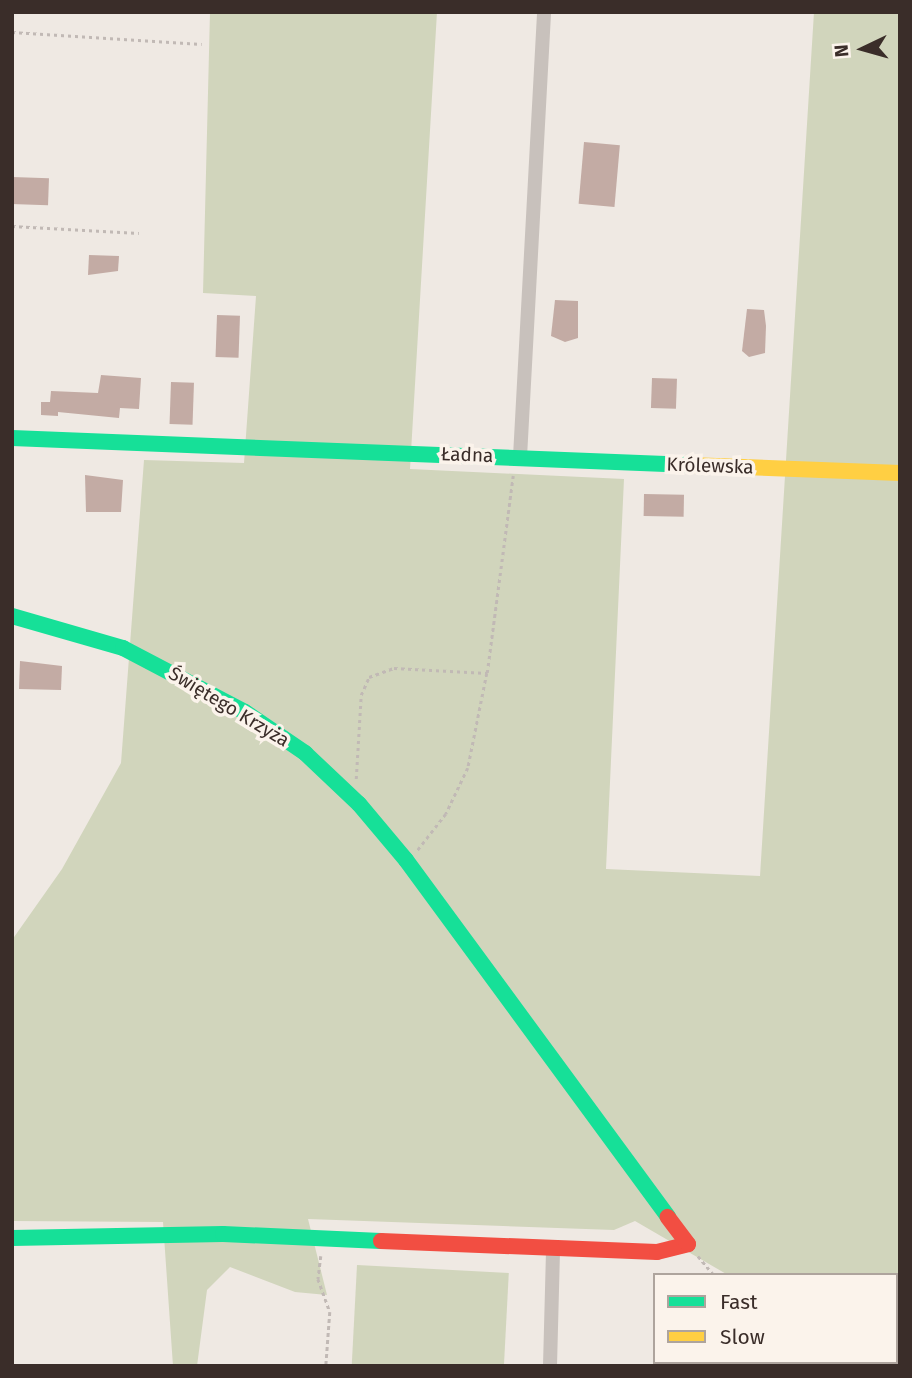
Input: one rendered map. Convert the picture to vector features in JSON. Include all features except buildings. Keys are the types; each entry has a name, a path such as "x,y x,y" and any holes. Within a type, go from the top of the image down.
{"street":[{"name":"Ładna","path":"12,438 520,457 544,12"},
{"name":"Królewska","path":"520,457 900,472"},
{"name":"Świętego Krzyża","path":"12,616 123,648 166,670 305,753 349,794 407,862 688,1244"},
{"path":"12,1238 223,1234 553,1250 657,1252 688,1244"},
{"path":"550,1366 553,1250"}],"path":[{"path":"12,32 202,44"},
{"path":"12,226 139,233"},
{"path":"407,862 459,790 487,673 512,477 520,457"},
{"path":"349,794 358,774 361,695 369,677 394,668 487,673"},
{"path":"324,1239 318,1279 330,1312 326,1366"},
{"path":"688,1244 712,1273"}],"green space":[{"path":"210,12 437,12 410,469 624,479 606,869 760,876 814,12 900,12 900,1366 692,1366 898,1364 898,1273 725,1273 635,1221 614,1230 308,1219 327,1295 295,1292 230,1267 207,1290 197,1366 173,1366 163,1222 12,1221 12,940 62,869 121,763 144,460 244,463 256,296 203,293"},
{"path":"357,1265 509,1273 504,1366 352,1366"}],"traffic: fast":[{"path":"12,438 690,465"},
{"path":"12,616 123,648 245,712 305,753 359,804 406,860 668,1217"},
{"path":"12,1238 223,1234 381,1241"}],"traffic: slow":[{"path":"690,465 900,473"}],"traffic: jam":[{"path":"381,1241 657,1252 688,1244 668,1217"}]}
